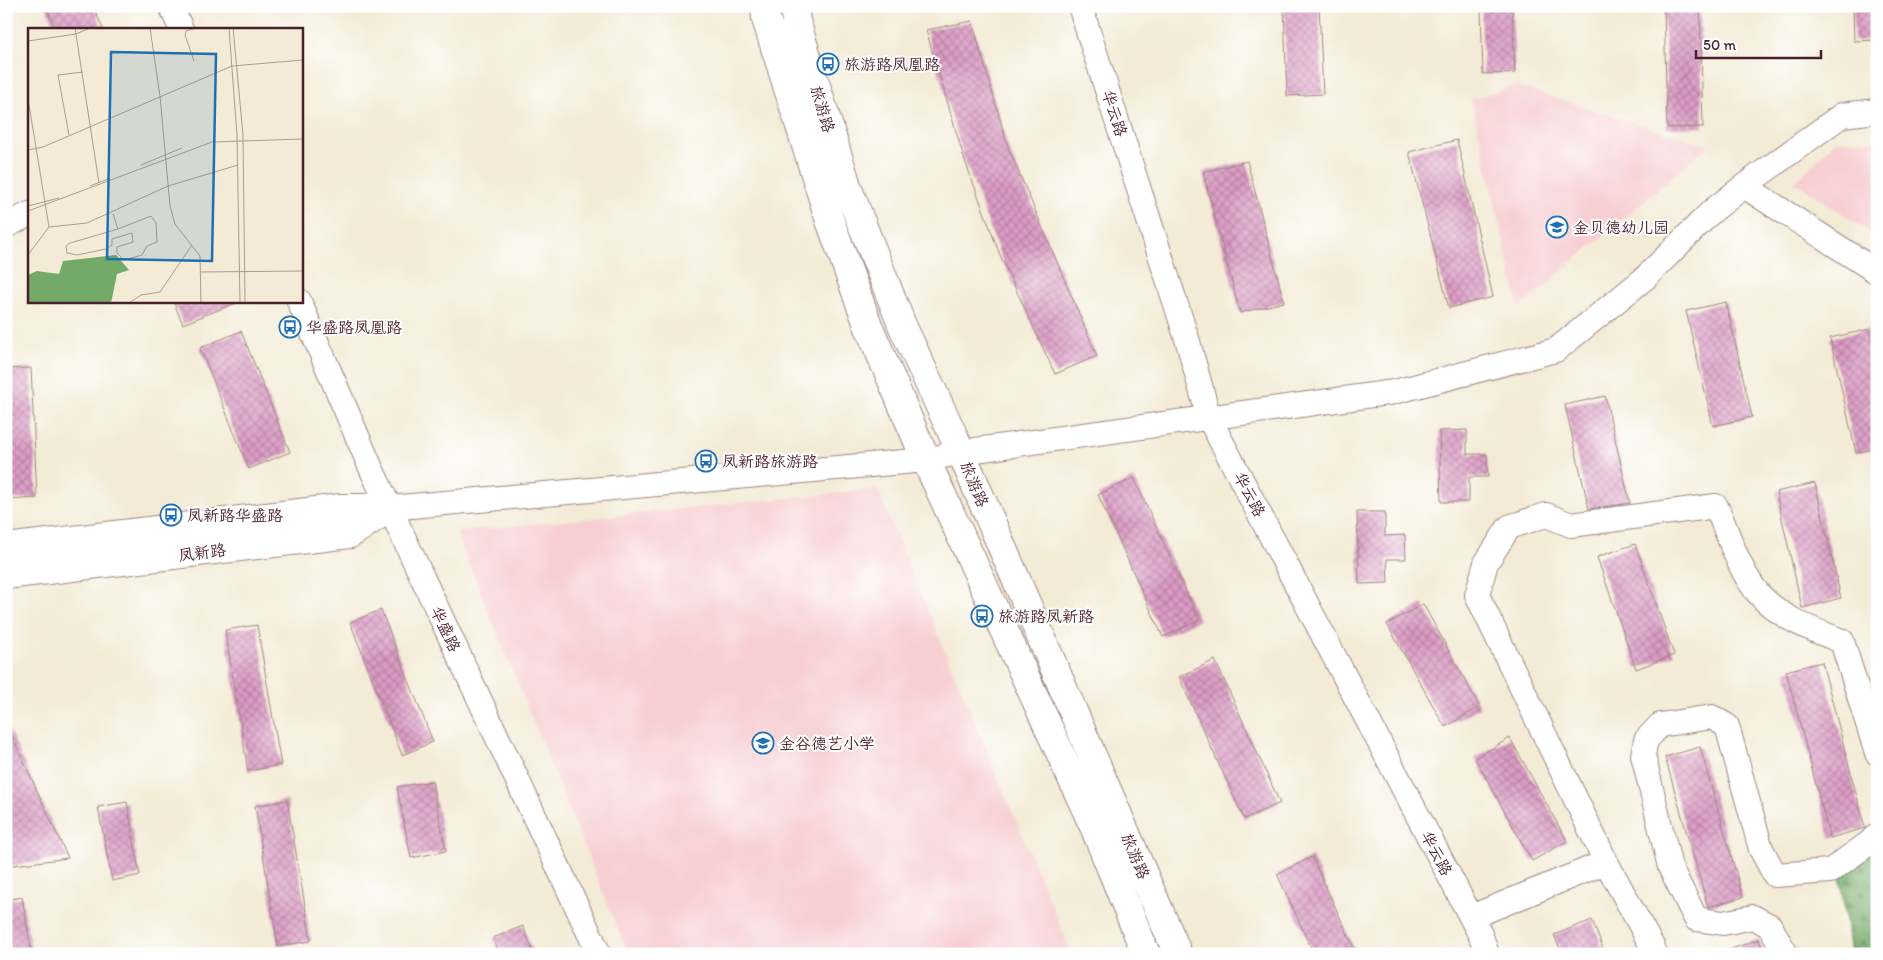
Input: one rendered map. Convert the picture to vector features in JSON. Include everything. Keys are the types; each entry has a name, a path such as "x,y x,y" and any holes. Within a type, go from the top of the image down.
{"main road":[{"name":"旅游路","path":"764,6 766,19 832,226 868,325 926,460 1095,829 1146,954"},
{"name":"旅游路","path":"794,6 796,20 848,189 902,325 961,452 1178,954"},
{"path":"6,548 341,508 390,508"},
{"name":"凤新路","path":"6,576 350,534 390,508"}],"street":[{"path":"171,6 181,28"},
{"name":"华云路","path":"1080,6 1188,342 1210,418 1471,916 1487,954"},
{"path":"390,508 926,460 961,452 1394,392 1556,350 1645,278 1711,212 1744,186 1842,115 1877,111"},
{"path":"1744,186 1877,272"},
{"path":"6,226 28,215"},
{"name":"华盛路","path":"299,302 390,508 599,954"},
{"path":"1655,954 1606,862 1477,595 1486,563 1509,527 1546,515 1571,524 1716,506 1737,559 1758,593 1784,615 1815,631 1842,641 1877,753"},
{"path":"1786,954 1770,926 1753,917 1724,923 1696,919 1670,867 1643,755 1646,740 1660,725 1712,717 1727,726 1760,848 1775,875 1830,871 1877,835"},
{"path":"1471,916 1606,862"}],"shaded area":[{"name":"金贝德幼儿园","path":"1517,86 1708,146 1519,308 1471,99"},
{"path":"1877,140 1877,237 1795,182 1836,141"},
{"name":"金谷德艺小学","path":"877,489 1072,954 628,954 456,532"}],"green space":[{"path":"1877,847 1877,954 1851,954 1840,878"}],"building":[{"path":"46,6 93,6 103,28 55,28"},
{"path":"1284,6 1319,6 1323,94 1287,96"},
{"path":"1481,6 1512,6 1515,73 1483,74"},
{"path":"1664,6 1700,6 1703,127 1667,128"},
{"path":"1853,6 1877,6 1877,40 1854,41"},
{"path":"972,21 1008,147 1097,356 1055,374 1000,255 964,158 926,30"},
{"path":"1457,140 1493,297 1449,308 1409,152"},
{"path":"1247,161 1284,302 1240,313 1203,172"},
{"path":"173,302 238,302 183,324"},
{"path":"1726,302 1752,417 1713,426 1686,311"},
{"path":"1870,329 1877,361 1877,448 1856,453 1830,338"},
{"path":"241,331 290,452 249,469 200,348"},
{"path":"31,368 37,498 6,500 6,369"},
{"path":"1605,396 1630,503 1589,509 1565,405"},
{"path":"1467,430 1467,454 1487,454 1488,477 1469,477 1469,502 1441,502 1439,431"},
{"path":"1134,478 1199,620 1163,637 1098,495"},
{"path":"1815,483 1841,598 1802,608 1776,492"},
{"path":"1357,512 1385,512 1385,536 1405,535 1406,559 1387,559 1388,583 1359,584"},
{"path":"1635,544 1674,655 1636,669 1597,557"},
{"path":"1423,604 1480,707 1445,727 1387,624"},
{"path":"381,610 433,742 402,755 350,622"},
{"path":"257,625 281,765 248,771 225,630"},
{"path":"1215,660 1280,803 1244,819 1179,677"},
{"path":"1822,662 1865,828 1830,838 1786,671"},
{"path":"6,723 68,858 6,866"},
{"path":"1510,738 1567,841 1532,861 1475,758"},
{"path":"1700,747 1743,897 1708,907 1665,757"},
{"path":"432,781 446,851 411,858 397,787"},
{"path":"287,800 311,941 278,946 255,806"},
{"path":"127,802 140,875 112,881 98,807"},
{"path":"1312,857 1357,954 1314,954 1277,874"},
{"path":"22,897 32,954 6,954 6,900"},
{"path":"1592,920 1605,954 1562,954 1554,935"},
{"path":"523,926 534,954 499,954 493,938"},
{"path":"1759,939 1764,954 1723,954 1723,952"}],"place":[{"name":"旅游路凤凰路","path":"828,64"},
{"name":"金贝德幼儿园","path":"1557,227"},
{"name":"华盛路凤凰路","path":"290,327"},
{"name":"凤新路旅游路","path":"706,461"},
{"name":"凤新路华盛路","path":"171,515"},
{"name":"旅游路凤新路","path":"982,616"},
{"name":"金谷德艺小学","path":"763,743"}]}
